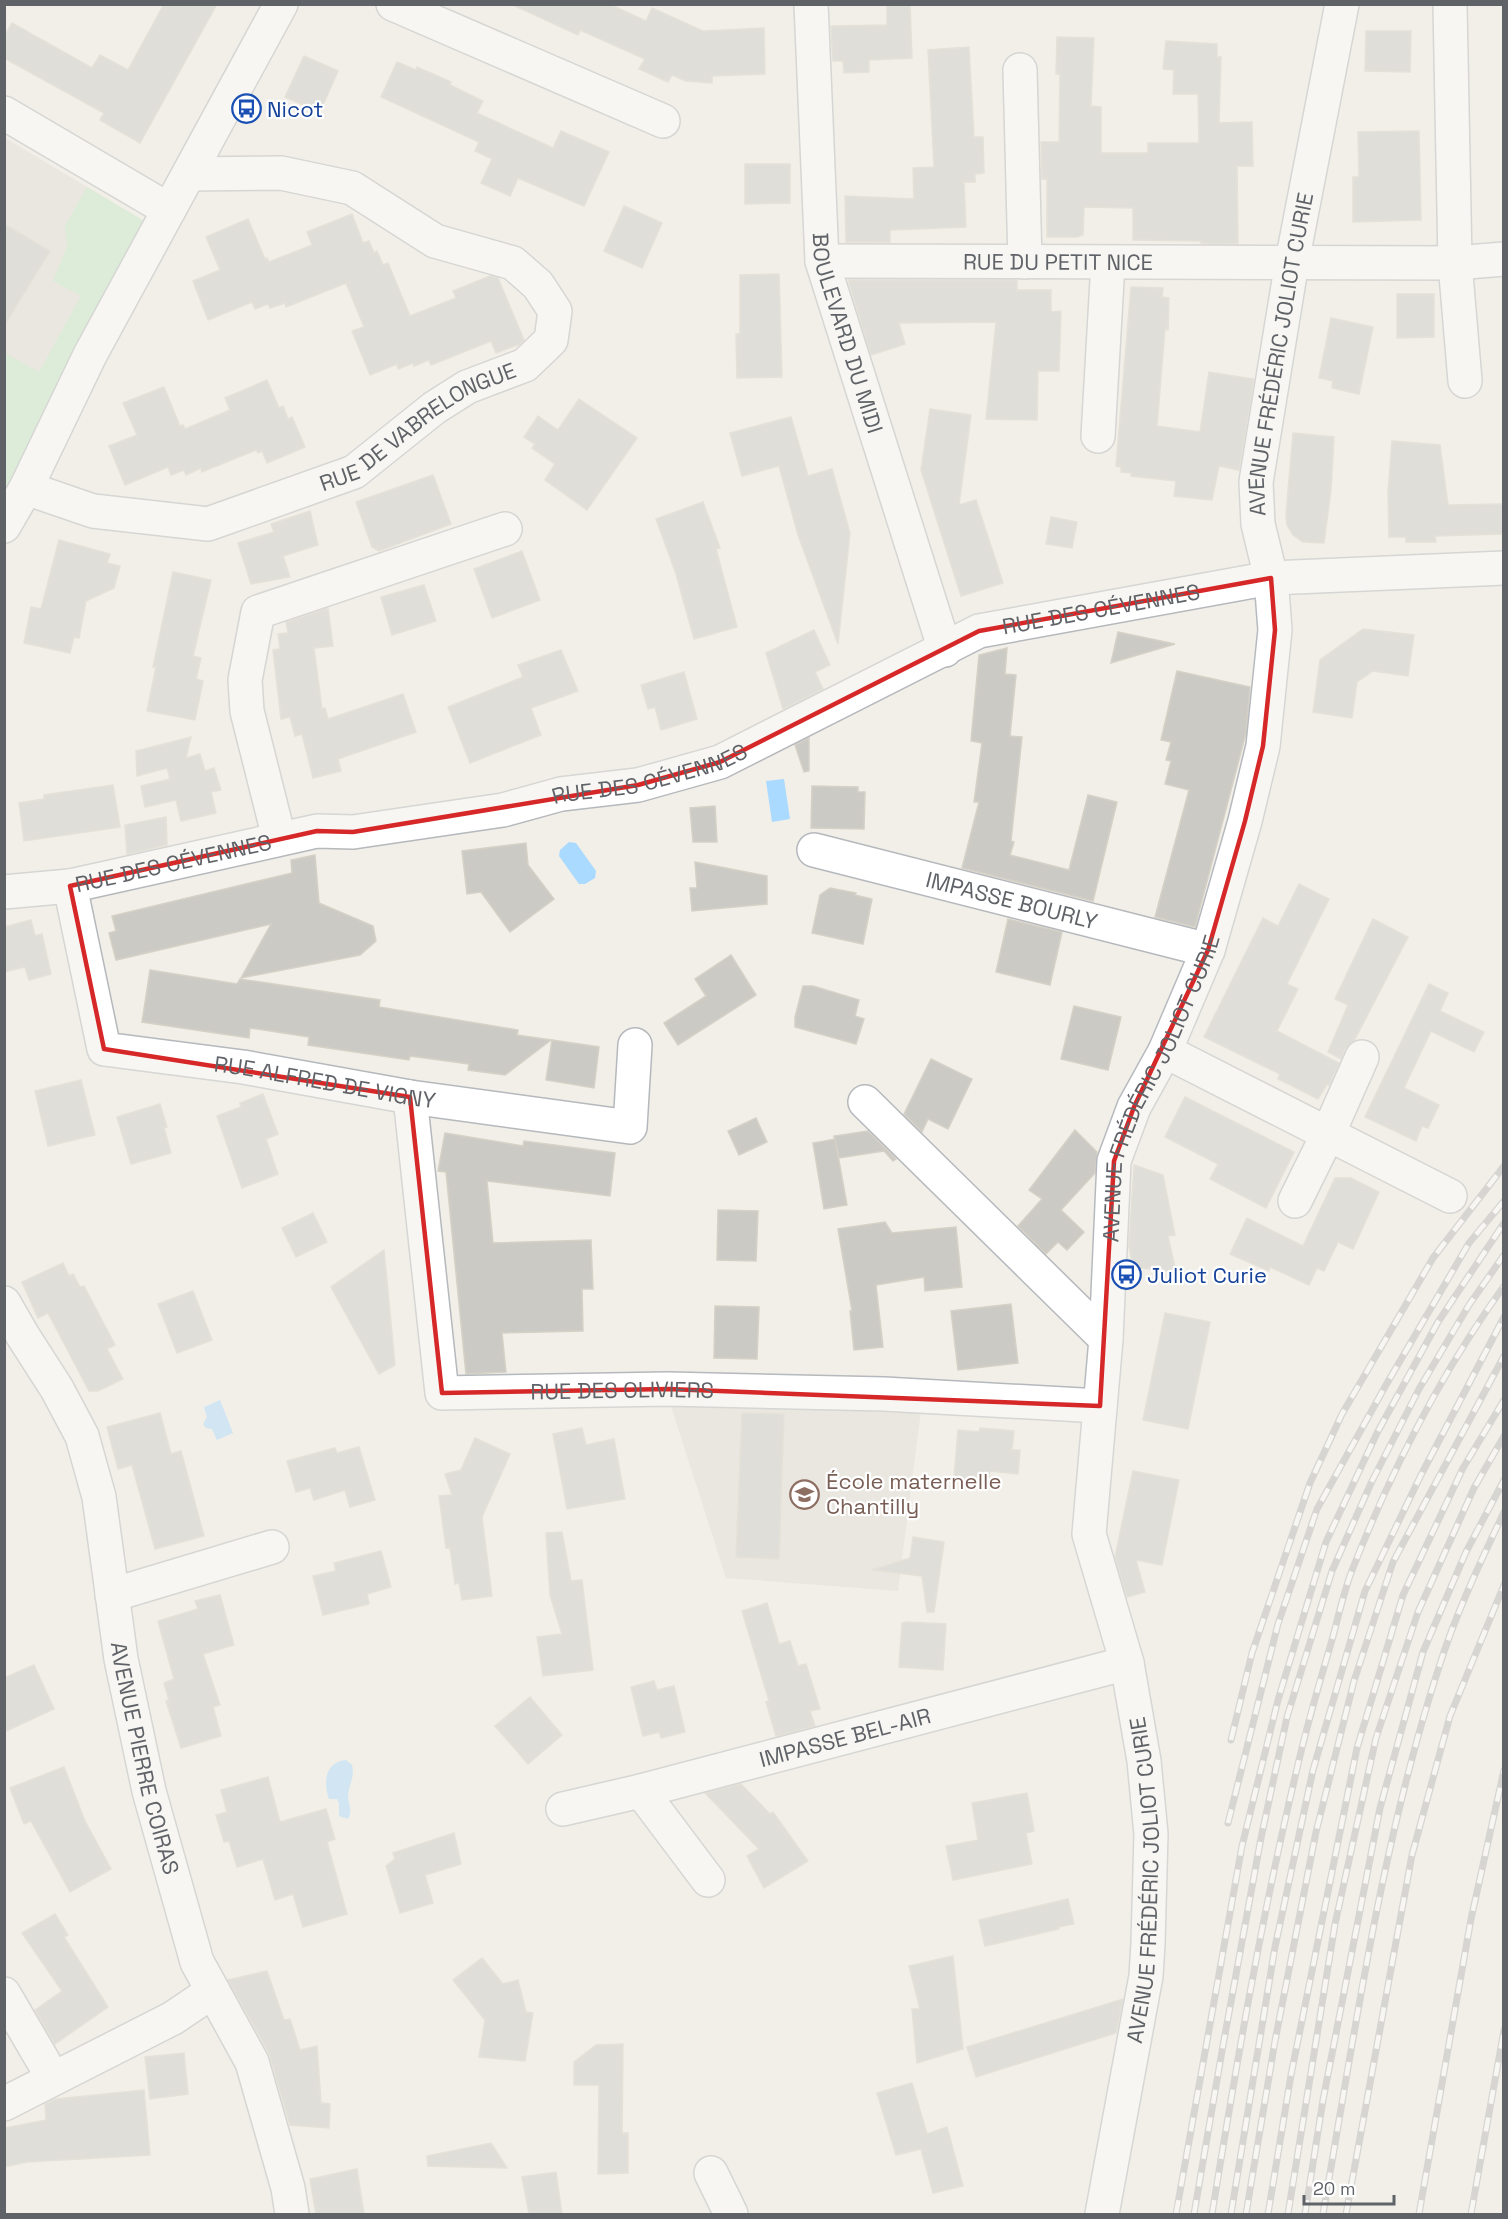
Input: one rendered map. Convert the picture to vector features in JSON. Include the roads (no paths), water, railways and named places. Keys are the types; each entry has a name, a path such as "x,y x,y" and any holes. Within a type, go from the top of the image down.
{"street":[{"path":"4,526 26,488 90,355 281,4"},
{"path":"393,4 663,121"},
{"name":"BOULEVARD DU MIDI","path":"811,4 822,261 945,650"},
{"name":"AVENUE FRÉDÉRIC JOLIOT CURIE","path":"1102,2214 1146,1976 1151,1834 1144,1761 1126,1663 1089,1534 1106,1339 1114,1161 1134,1107 1165,1051 1208,950 1245,821 1263,746 1275,630 1271,578 1258,524 1256,482 1292,261 1342,4"},
{"path":"1450,4 1455,263 1465,381"},
{"path":"1020,70 1025,262"},
{"path":"4,113 169,210"},
{"name":"RUE DE VABRELONGUE","path":"26,488 93,511 208,524 354,472 434,408 467,387 525,365 551,340 555,311 538,285 513,263 435,241 352,188 281,173 189,174"},
{"name":"RUE DU PETIT NICE","path":"822,261 1455,263 1503,259"},
{"path":"1098,436 1108,263"},
{"path":"279,838 247,711 245,680 258,612 505,529"},
{"name":"RUE DES CÉVENNES","path":"4,892 70,886 317,831 354,832 503,810 561,794 638,785 720,762 979,631 1271,578 1503,568"},
{"name":"IMPASSE BOURLY","path":"814,850 1208,950"},
{"name":"RUE ALFRED DE VIGNY","path":"70,886 104,1049 243,1067 411,1097 630,1127 635,1046"},
{"path":"1165,1051 1450,1196"},
{"path":"1294,1201 1328,1134 1362,1057"},
{"name":"RUE DES OLIVIERS","path":"411,1097 442,1393 668,1389 884,1394 1100,1406"},
{"path":"865,1102 1106,1339"},
{"name":"AVENUE PIERRE COIRAS","path":"4,1303 14,1343 57,1389 82,1436 99,1497 121,1659 149,1791 197,1962 252,2062 288,2188 292,2214"},
{"path":"112,1595 272,1548"},
{"name":"IMPASSE BEL-AIR","path":"563,1809 641,1791 1126,1663"},
{"path":"641,1791 708,1880"},
{"path":"4,2104 174,2019 213,1991"},
{"path":"4,1994 53,2078"},
{"path":"711,2173 731,2214"}],"water":[{"path":"784,779 790,819 772,822 766,781"},
{"path":"569,842 576,843 596,871 595,878 585,884 579,884 559,856 560,850"},
{"path":"220,1400 233,1433 217,1440 212,1429 206,1428 203,1424 207,1417 204,1407"},
{"path":"346,1760 353,1769 348,1795 350,1810 348,1819 339,1816 339,1803 337,1799 329,1799 326,1786 330,1769"}],"railway":[{"path":"1231,1740 1252,1653 1310,1483 1342,1414 1433,1258 1504,1166"},
{"path":"1228,1823 1278,1624 1317,1509 1469,1243 1504,1201"},
{"path":"1176,2214 1242,1846 1278,1700 1326,1542 1377,1433 1438,1322 1504,1223"},
{"path":"1194,2214 1261,1838 1287,1717 1332,1571 1372,1481 1419,1389 1469,1305 1504,1255"},
{"path":"1212,2214 1271,1883 1304,1739 1351,1573 1382,1498 1418,1425 1459,1353 1504,1286"},
{"path":"1231,2214 1275,1947 1313,1770 1365,1591 1421,1475 1504,1317"},
{"path":"1246,2214 1275,2041 1316,1832 1354,1681 1393,1562 1504,1356"},
{"path":"1268,2214 1291,2075 1357,1748 1403,1595 1463,1468 1504,1400"},
{"path":"1288,2214 1335,1924 1376,1738 1418,1612 1474,1488 1504,1436"},
{"path":"1305,2214 1323,2100 1380,1808 1423,1652 1466,1552 1504,1480"},
{"path":"1323,2214 1358,2007 1401,1802 1419,1734 1453,1627 1504,1512"},
{"path":"1346,2214 1412,1855 1450,1716 1504,1585"},
{"path":"1419,2214 1471,1919 1504,1770"},
{"path":"1471,2214 1504,2030"}],"place":[{"name":"Nicot","path":"246,109"},
{"name":"Juliot Curie","path":"1126,1275"},
{"name":"École maternelle Chantilly","path":"805,1494"}]}
